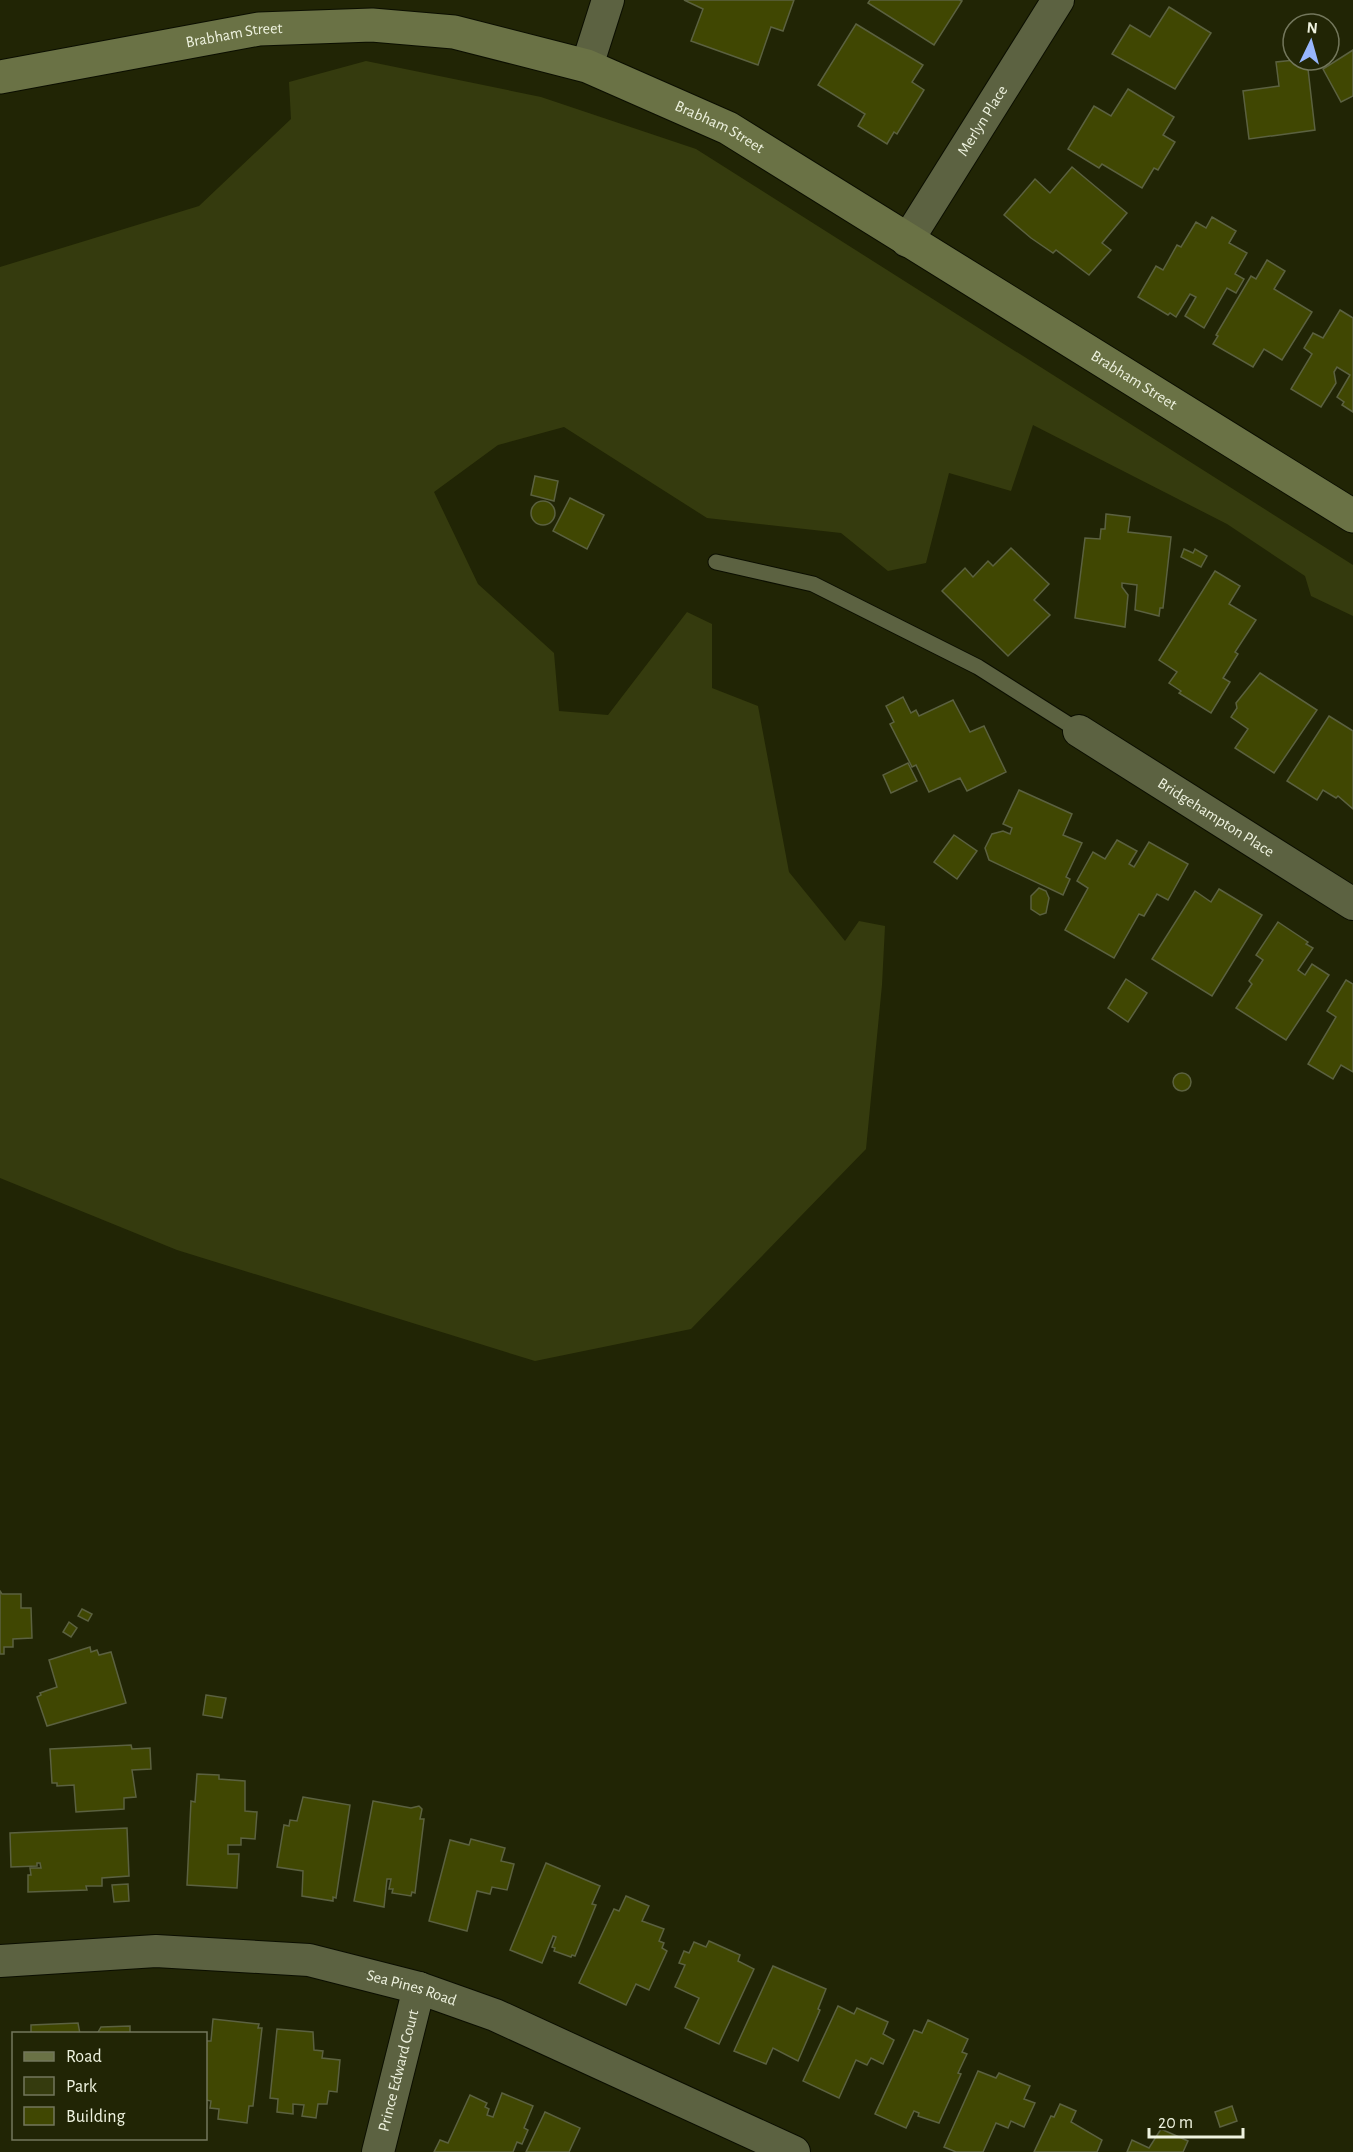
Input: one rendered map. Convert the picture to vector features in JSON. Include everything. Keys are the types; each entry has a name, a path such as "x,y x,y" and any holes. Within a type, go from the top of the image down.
{"street":[{"path":"587,66 608,0"},
{"name":"Merlyn Place","path":"907,241 1058,0"},
{"name":"Brabham Street","path":"0,77 259,29 372,25 454,32 587,66 729,128 907,241 1353,516"},
{"name":"Bridgehampton Place","path":"1079,731 1353,904"},
{"name":"Sea Pines Road","path":"0,1961 156,1951 309,1960 419,1988 495,2015 794,2152"},
{"name":"Prince Edward Court","path":"378,2152 419,1988"}],"lane":[{"path":"717,562 813,584 978,667 1079,731"}],"green space":[{"path":"366,61 541,97 696,149 1353,565 1353,616 1311,596 1305,576 1227,524 1033,425 1011,491 949,473 926,563 888,571 841,533 707,518 564,427 498,445 434,492 478,584 554,653 559,711 608,715 687,612 712,624 712,688 758,706 789,872 845,941 859,921 885,926 882,985 866,1149 691,1329 535,1361 177,1250 0,1178 0,267 199,206 291,119 289,82"}],"building":[{"path":"684,0 794,0 783,31 771,27 758,65 691,41 703,9"},
{"path":"870,0 962,1 934,45 868,3"},
{"path":"1169,7 1211,33 1175,89 1112,54 1130,25 1150,37"},
{"path":"856,24 923,65 912,82 924,90 897,134 894,132 887,144 858,126 865,114 818,85"},
{"path":"1353,50 1353,96 1341,102 1325,72 1341,72 1341,58"},
{"path":"1281,61 1281,72 1308,72 1315,130 1249,139 1243,91 1279,86 1276,62"},
{"path":"1128,89 1174,117 1163,135 1175,142 1158,170 1154,168 1142,188 1102,164 1099,168 1068,149 1094,106 1111,116"},
{"path":"1072,167 1127,213 1102,243 1111,250 1089,275 1056,250 1053,253 1031,238 1004,215 1035,179 1050,193"},
{"path":"1212,217 1236,231 1229,243 1247,253 1235,274 1244,279 1236,293 1227,288 1204,328 1185,316 1196,297 1190,294 1176,317 1170,313 1168,315 1138,297 1156,266 1163,270 1177,245 1181,247 1196,222 1206,228"},
{"path":"1267,260 1285,271 1274,289 1312,312 1282,360 1264,349 1253,367 1213,344 1251,276 1256,279"},
{"path":"1340,310 1353,318 1353,412 1342,405 1344,402 1337,397 1350,375 1337,367 1334,372 1336,383 1321,407 1291,389 1312,354 1304,348 1313,333 1323,338"},
{"path":"535,476 558,481 554,501 531,495"},
{"path":"570,498 604,515 587,549 553,531"},
{"path":"543,501 552,504 555,513 552,522 543,525 534,522 531,513 534,504"},
{"path":"1106,514 1130,517 1128,532 1171,537 1163,608 1160,608 1159,616 1135,610 1137,585 1122,583 1128,595 1125,627 1075,618 1085,538 1100,539 1101,529 1105,529"},
{"path":"1011,548 1049,584 1034,600 1050,615 1008,656 942,591 965,568 973,577 988,561 993,566"},
{"path":"1184,549 1193,553 1195,549 1207,556 1201,567 1181,557"},
{"path":"1215,571 1240,586 1229,604 1256,620 1235,652 1238,654 1223,678 1230,682 1211,713 1179,693 1181,691 1169,683 1177,672 1159,660"},
{"path":"1260,673 1317,710 1274,773 1235,748 1248,729 1231,717 1237,708 1236,703"},
{"path":"903,697 911,713 916,710 919,716 953,700 970,732 984,726 1006,772 967,791 960,778 929,792 916,765 912,767 890,724 894,722 886,706"},
{"path":"1329,716 1353,731 1353,809 1338,796 1336,798 1323,790 1317,800 1287,781"},
{"path":"908,763 917,781 891,793 883,775"},
{"path":"1019,790 1072,814 1063,835 1082,843 1066,877 1070,879 1063,895 989,860 985,848 992,834 1003,831 1010,834 1012,828 1003,824"},
{"path":"954,835 977,851 957,879 934,862"},
{"path":"1117,840 1137,851 1129,864 1134,867 1149,842 1188,864 1168,900 1157,894 1144,916 1139,914 1114,958 1065,930 1088,888 1077,881 1093,852 1105,859"},
{"path":"1039,888 1046,891 1049,898 1046,913 1040,915 1031,909 1031,896"},
{"path":"1219,889 1262,915 1212,996 1152,959 1195,891 1211,902"},
{"path":"1278,922 1308,942 1306,944 1313,948 1298,970 1305,975 1312,964 1329,975 1286,1040 1236,1008 1252,984 1249,981 1263,960 1256,955"},
{"path":"1126,979 1147,993 1128,1022 1108,1008"},
{"path":"1346,980 1353,984 1353,1072 1341,1065 1333,1079 1308,1064 1336,1017 1327,1011"},
{"path":"1182,1073 1188,1076 1191,1082 1188,1088 1182,1091 1176,1088 1173,1082 1176,1076"},
{"path":"0,1591 2,1594 21,1594 21,1608 31,1608 32,1638 13,1639 13,1647 4,1647 4,1654 0,1654"},
{"path":"82,1609 92,1614 88,1621 78,1616"},
{"path":"69,1622 77,1628 71,1637 63,1632"},
{"path":"90,1647 91,1652 97,1650 99,1655 111,1652 126,1703 47,1726 37,1697 41,1695 40,1693 57,1687 49,1660"},
{"path":"206,1695 226,1698 222,1718 203,1715"},
{"path":"131,1745 132,1749 150,1748 151,1769 132,1770 136,1797 124,1798 124,1809 76,1812 74,1785 57,1786 57,1783 52,1783 50,1749"},
{"path":"197,1774 219,1775 219,1779 245,1781 245,1811 257,1812 255,1839 241,1838 241,1845 228,1845 228,1854 239,1854 237,1888 187,1885 191,1801 195,1802"},
{"path":"303,1797 350,1805 336,1898 333,1897 333,1901 302,1896 303,1871 277,1867 284,1825 289,1826 290,1820 297,1821"},
{"path":"373,1801 411,1808 419,1806 422,1809 420,1819 424,1819 415,1893 412,1892 411,1896 392,1893 393,1889 389,1889 391,1879 387,1879 384,1907 354,1901"},
{"path":"127,1828 129,1876 102,1878 102,1886 86,1886 87,1890 28,1892 30,1868 41,1868 40,1863 37,1863 37,1866 11,1867 10,1833"},
{"path":"471,1839 505,1848 501,1861 514,1864 507,1890 492,1887 490,1894 477,1891 467,1931 429,1921 450,1840 469,1845"},
{"path":"546,1863 600,1886 592,1904 596,1905 575,1956 571,1957 554,1951 555,1948 552,1947 556,1937 553,1936 542,1963 510,1950"},
{"path":"128,1884 129,1901 114,1902 112,1885"},
{"path":"626,1896 649,1906 642,1921 664,1929 659,1941 664,1943 662,1948 667,1951 649,1990 636,1984 626,2005 579,1983 614,1909 619,1911"},
{"path":"709,1941 740,1955 738,1961 754,1969 719,2044 685,2028 699,1998 675,1987 685,1965 679,1963 684,1951 689,1953 694,1942 706,1947"},
{"path":"773,1966 826,1989 818,2009 820,2010 798,2061 773,2048 766,2064 734,2051"},
{"path":"838,2006 854,2014 857,2008 888,2022 883,2034 894,2040 883,2064 871,2058 867,2065 856,2060 839,2098 803,2081"},
{"path":"213,2019 259,2024 258,2028 262,2028 253,2106 249,2106 247,2123 218,2119 219,2109 210,2108 211,2101 207,2100 207,2041 211,2041"},
{"path":"928,2020 968,2039 962,2052 967,2054 958,2073 961,2074 939,2123 918,2116 919,2113 914,2111 906,2128 875,2114 914,2030 922,2033"},
{"path":"78,2023 80,2032 31,2032 31,2025"},
{"path":"130,2026 130,2032 98,2032 101,2027"},
{"path":"277,2029 313,2032 314,2050 323,2051 322,2058 340,2060 337,2092 329,2091 327,2104 318,2104 316,2118 302,2116 304,2105 293,2104 293,2114 277,2112 278,2099 270,2098"},
{"path":"978,2071 996,2078 999,2073 1030,2086 1024,2099 1035,2103 1024,2127 1011,2121 1008,2128 996,2123 983,2152 956,2152 944,2147"},
{"path":"502,2093 533,2106 524,2128 528,2130 522,2144 517,2142 513,2152 434,2152 440,2140 448,2143 470,2095 487,2103 485,2107 489,2109 487,2115 493,2117"},
{"path":"1060,2104 1076,2111 1071,2122 1102,2140 1097,2152 1034,2152 1051,2116 1054,2117"},
{"path":"1232,2106 1237,2121 1220,2127 1215,2112"},
{"path":"545,2112 580,2128 569,2152 526,2152"},
{"path":"1161,2129 1188,2141 1183,2152 1127,2152 1132,2140 1149,2148"}]}
